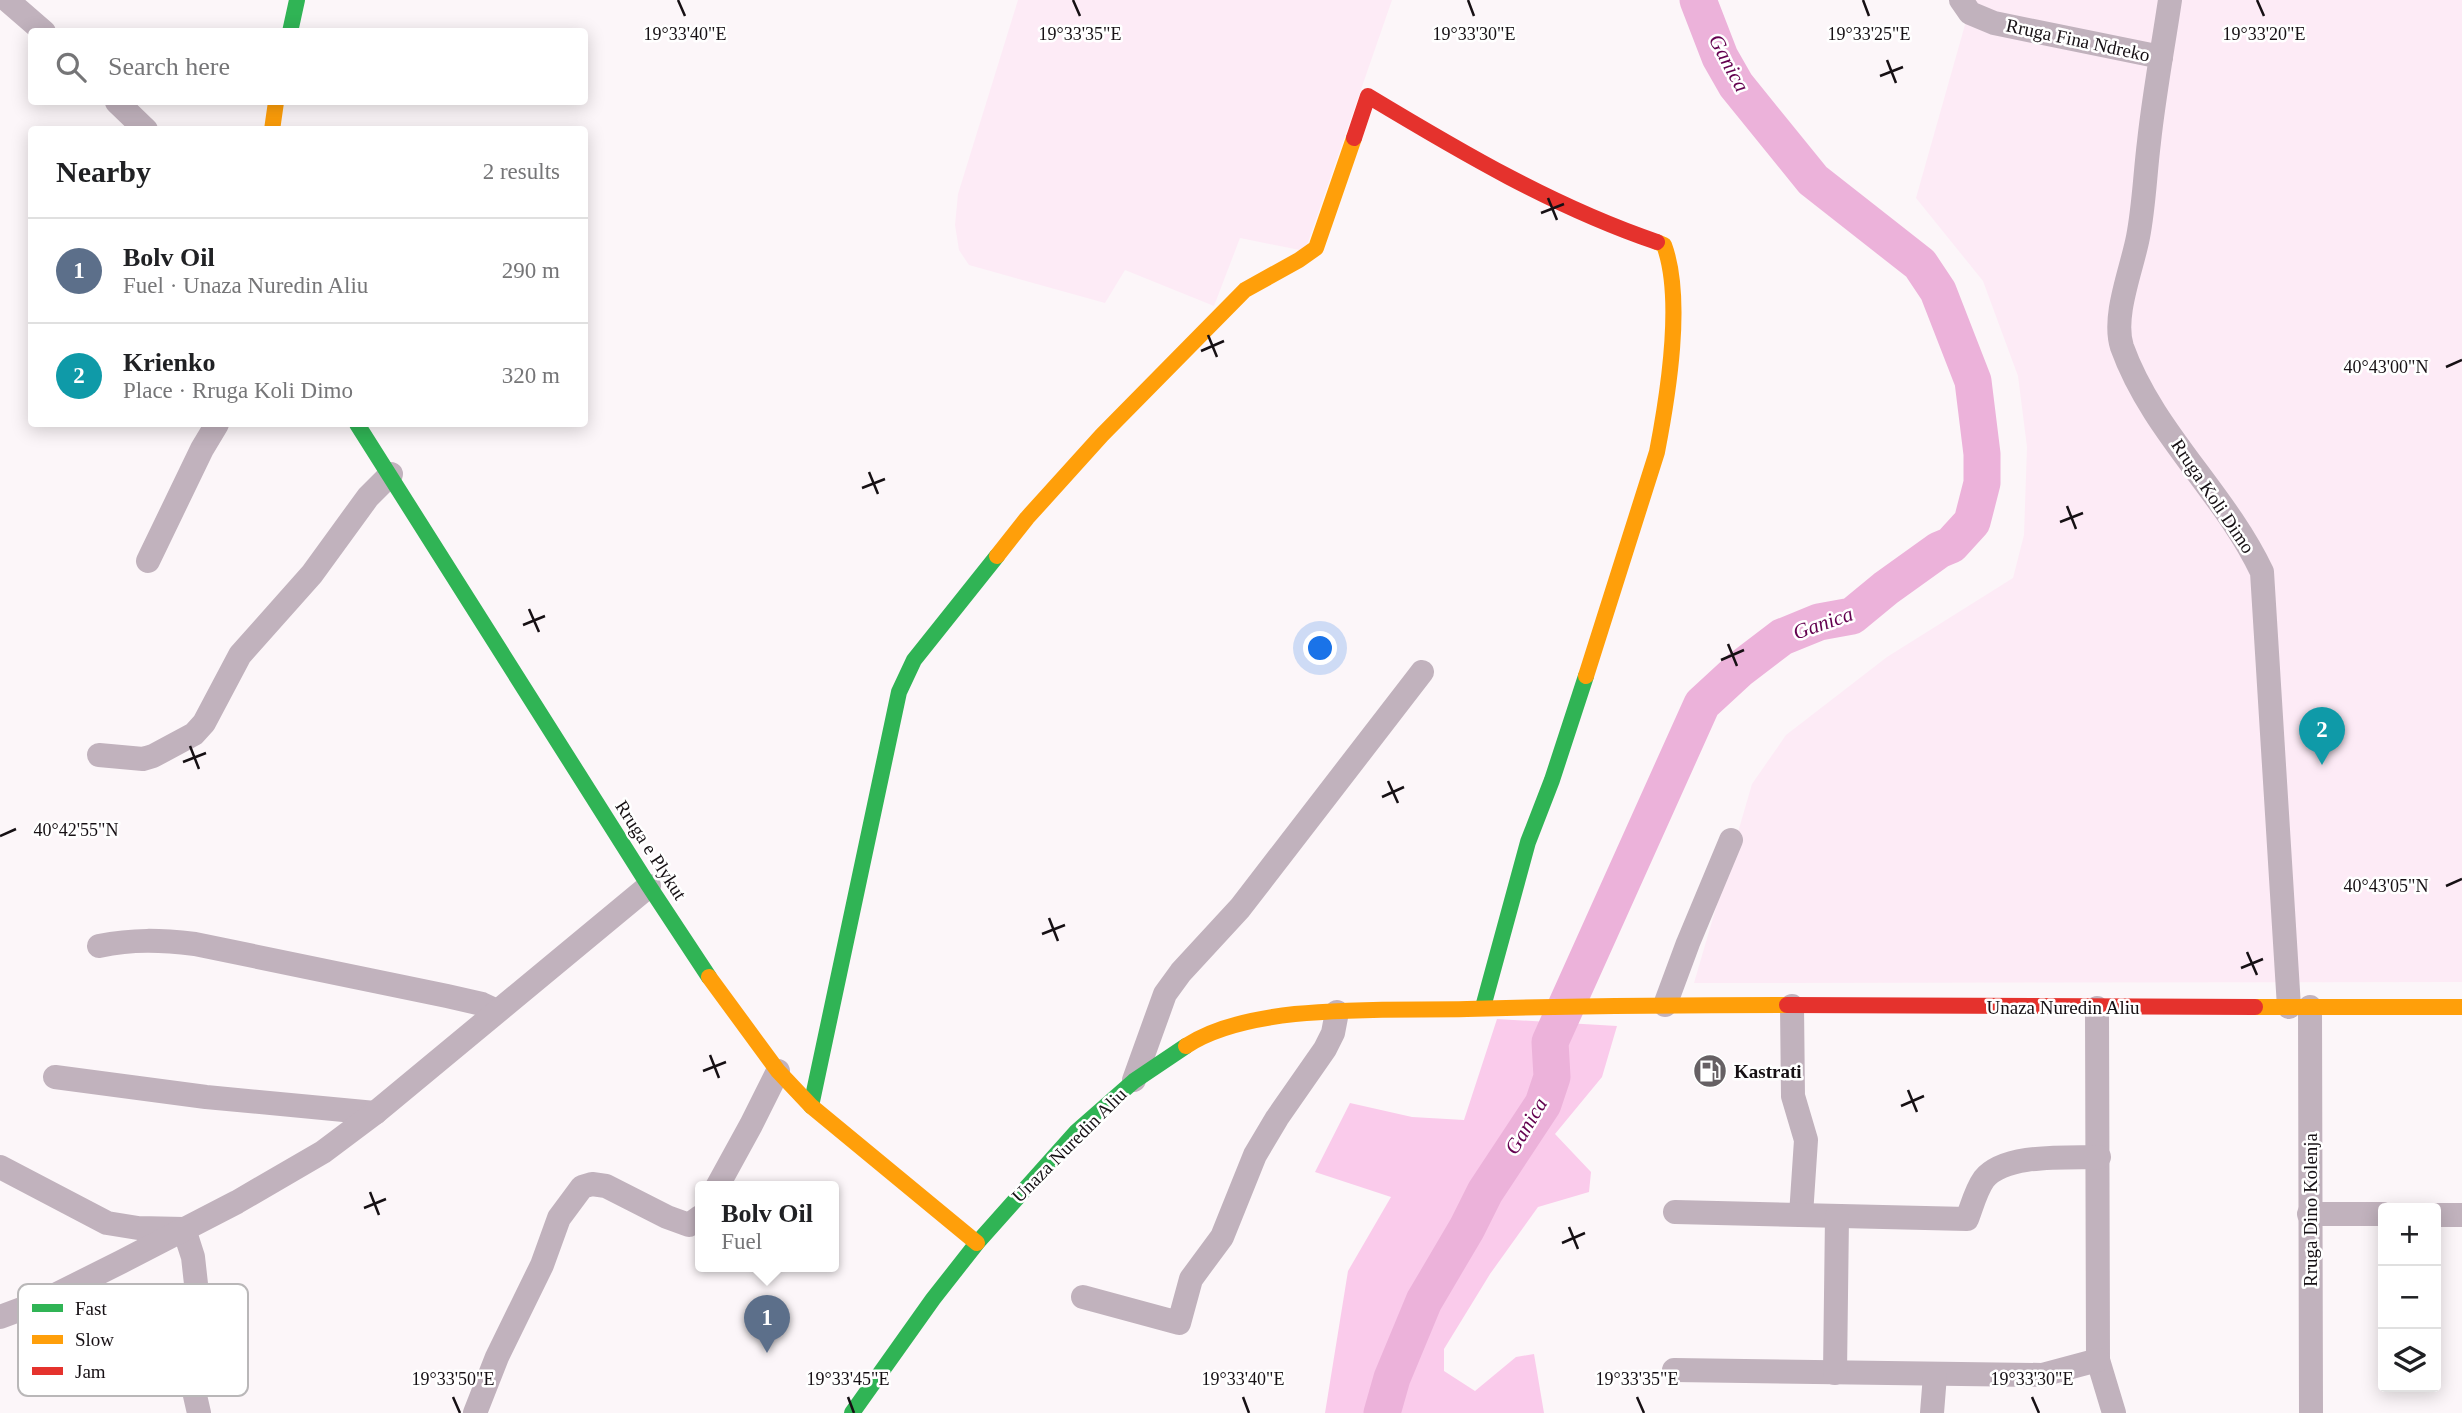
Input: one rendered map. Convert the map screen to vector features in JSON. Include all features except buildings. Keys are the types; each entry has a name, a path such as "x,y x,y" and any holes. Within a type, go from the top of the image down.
{"street":[{"path":"7,0 39,28"},
{"path":"291,28 297,0"},
{"name":"Rruga Fina Ndreko","path":"1961,0 1970,13 1994,23 2161,57"},
{"name":"Rruga Koli Dimo","path":"2170,0 2152,117 2139,236 2121,312 2119,335 2133,372 2150,404 2235,524 2262,572 2300,1007"},
{"path":"811,1106 899,692 914,660 1027,518 1072,466 1131,405 1245,290 1261,278 1295,263 1316,248 1368,96 1477,161 1556,202 1615,228 1664,245 1669,252 1672,266 1667,387 1664,422 1657,452 1567,734 1528,842 1483,1007"},
{"path":"120,105 142,126"},
{"path":"273,126 276,105"},
{"path":"148,561 215,427"},
{"name":"Rruga e Plykut","path":"359,427 649,886 778,1071 811,1106 978,1243"},
{"path":"99,755 144,759 194,734 204,723 240,655 312,574 368,497 391,474"},
{"path":"1134,1081 1165,994 1181,972 1240,908 1422,672"},
{"path":"1665,1005 1731,840"},
{"path":"76,1284 292,1172 347,1135 649,886"},
{"path":"99,946 126,940 155,939 195,944 447,996 482,1004 497,1011"},
{"name":"Unaza Nuredin Aliu","path":"852,1413 933,1299 978,1243 1076,1132 1134,1081 1200,1037 1256,1018 1337,1012 1633,1005 2462,1007"},
{"path":"1792,1006 1793,1096 1805,1140 1801,1215"},
{"name":"Rruga Dino Kolenja","path":"2300,1007 2309,1214 2311,1413"},
{"path":"2097,1008 2098,1360 2114,1413"},
{"path":"1083,1297 1179,1323 1191,1279 1222,1237 1255,1156 1277,1118 1325,1049 1333,1033 1337,1012"},
{"path":"720,1181 778,1071"},
{"path":"55,1077 206,1097 375,1113"},
{"path":"1675,1212 1967,1219 1984,1180 1995,1170 2034,1159 2099,1157"},
{"path":"0,1167 107,1223 138,1228 184,1229"},
{"path":"475,1413 497,1357 542,1265 559,1218 582,1187 592,1184 606,1186 667,1217 689,1225 695,1221"},
{"path":"2309,1214 2378,1214"},
{"path":"2441,1215 2462,1215"},
{"path":"1835,1373 1837,1217"},
{"path":"184,1229 196,1284"},
{"path":"0,1317 18,1310"},
{"path":"1674,1370 2042,1375 2098,1360"},
{"path":"1932,1413 1935,1375"}],"shaded area":[{"path":"1018,0 1392,0 1305,251 1240,238 1214,306 1125,270 1105,303 969,265 959,250 955,225 958,194"},
{"path":"1972,0 2462,0 2462,982 1694,983 1752,784 1786,735 1887,657 2013,578 2024,535 2027,447 2018,376 1983,281 1916,198"},
{"path":"1497,1019 1617,1026 1602,1077 1555,1134 1591,1172 1589,1192 1538,1207 1490,1274 1444,1349 1444,1371 1475,1391 1516,1357 1534,1354 1544,1413 1325,1413 1348,1271 1391,1197 1315,1172 1350,1103 1412,1117 1464,1120"}],"waterway":[{"name":"Ganica","path":"1382,1413 1392,1378 1424,1301 1485,1192 1543,1104 1552,1077 1550,1042 1702,704 1740,669 1782,637 1819,622 1852,616 1886,588 1939,550 1951,545 1972,522 1982,483 1982,454 1973,381 1938,291 1920,264 1813,180 1736,85 1720,57 1698,0"}],"traffic: fast":[{"path":"291,28 297,0"},
{"path":"359,427 709,977"},
{"path":"811,1106 899,692 914,660 997,556"},
{"path":"1483,1007 1528,842 1552,780 1586,676"},
{"path":"852,1413 933,1299 977,1243 1076,1132 1134,1081 1186,1046"}],"traffic: slow":[{"path":"273,126 276,105"},
{"path":"997,556 1027,518 1102,435 1245,290 1316,248 1354,138"},
{"path":"1586,676 1657,452 1666,403 1672,347 1673,292 1664,245 1657,242"},
{"path":"709,977 778,1071 811,1106 977,1243"},
{"path":"1186,1046 1214,1032 1247,1022 1283,1015 1322,1012 1787,1005"},
{"path":"2255,1007 2462,1007"}],"traffic: jam":[{"path":"1354,138 1368,96 1509,177 1581,212 1657,242"},
{"path":"1787,1005 2255,1007"}],"place":[{"name":"Krienko","path":"2322,765"},
{"name":"Kastrati","path":"1710,1071"},
{"name":"Bolv Oil","path":"767,1353"}]}
